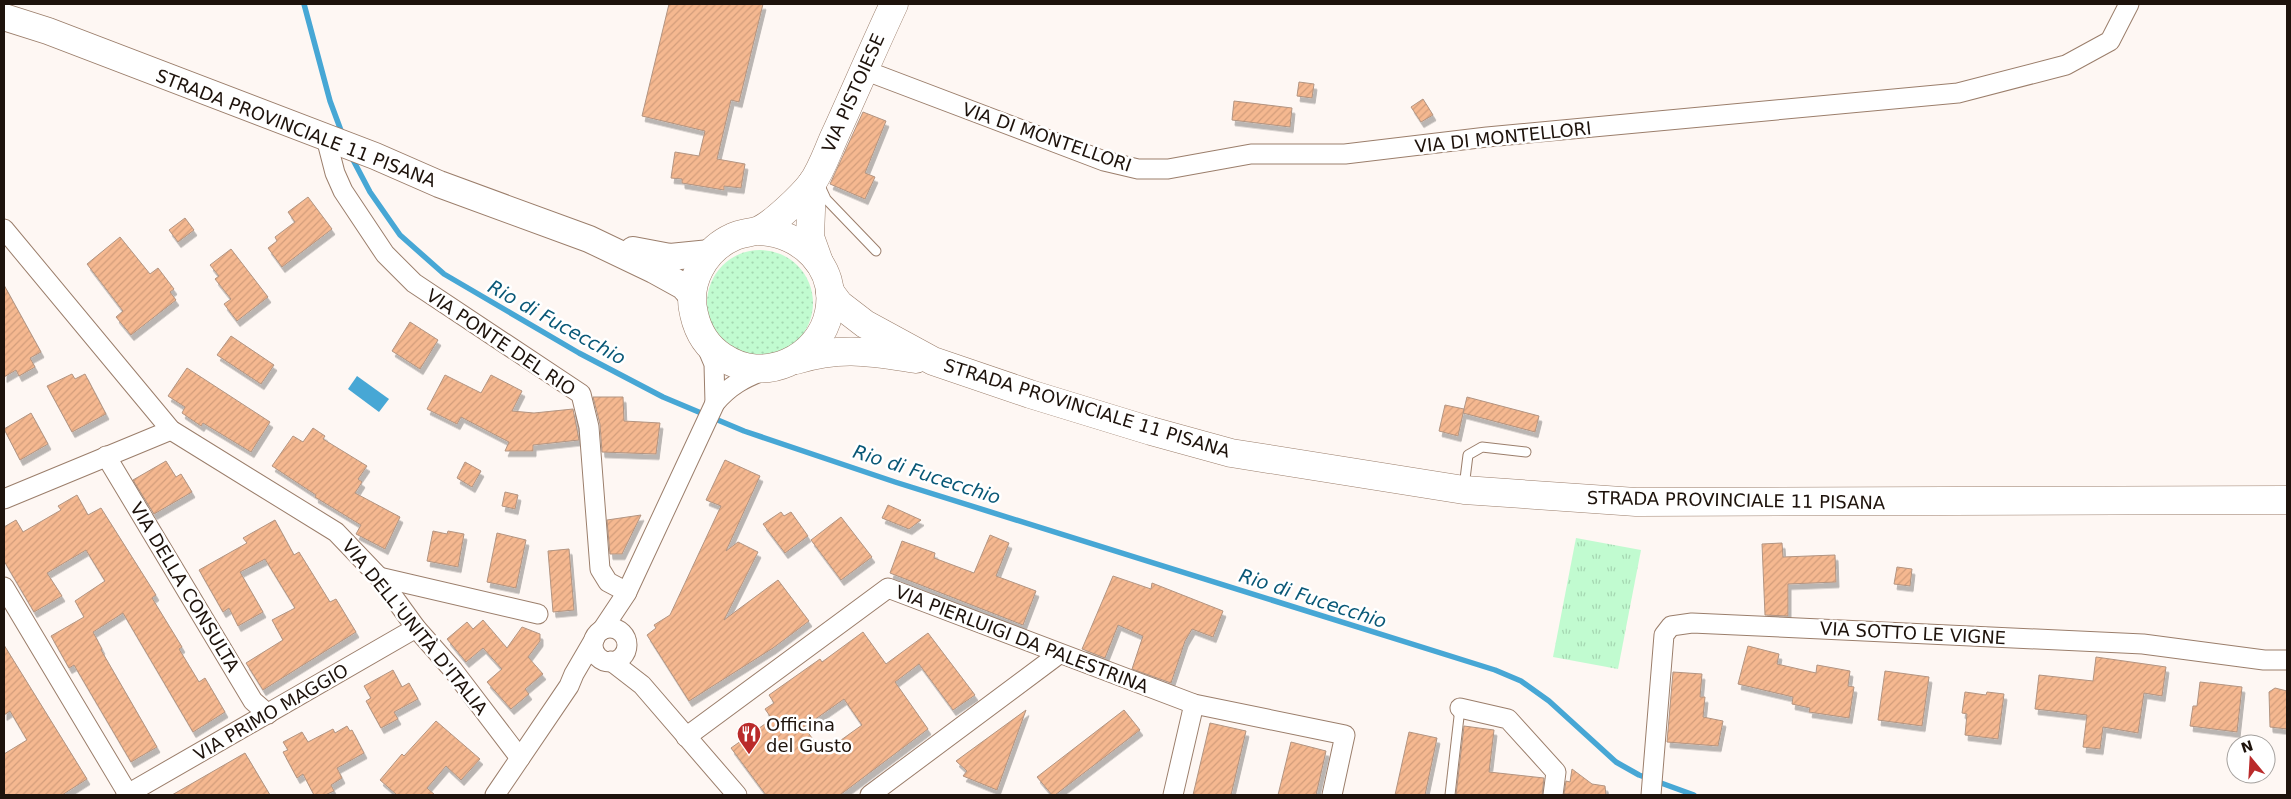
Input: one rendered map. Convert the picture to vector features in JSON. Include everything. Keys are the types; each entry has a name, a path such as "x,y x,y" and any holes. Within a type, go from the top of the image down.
{"main road":[{"name":"VIA PISTOIESE","path":"758,231 774,221 814,180 894,4"},
{"name":"STRADA PROVINCIALE 11 PISANA","path":"4,17 48,31 375,156 439,184 589,239 684,286 692,296"},
{"name":"VIA PISTOIESE","path":"814,180 810,236 820,263"},
{"path":"758,231 770,231 793,238 813,254 820,263 830,292 829,313 822,332 809,349 781,365 751,368 732,362 715,351 702,337 693,310 692,296 698,273 710,253 732,237 758,231"},
{"name":"STRADA PROVINCIALE 11 PISANA","path":"589,239 670,258 710,253"},
{"name":"STRADA PROVINCIALE 11 PISANA","path":"830,292 839,304 865,324 933,361 1030,394 1230,453 1464,490 1636,502 2287,500"},
{"name":"STRADA PROVINCIALE 11 PISANA","path":"781,365 821,352 841,350 933,361"}],"street":[{"name":"VIA DI MONTELLORI","path":"864,70 1104,161 1138,169 1168,169 1252,154 1345,154 1496,136 1958,93 2066,65 2110,41 2129,4"},
{"name":"VIA PONTE DEL RIO","path":"318,135 343,191 385,254 414,283 581,394 589,427 600,569 608,582 627,593"},
{"name":"VIA DELL'UNITÀ D'ITALIA","path":"4,229 171,430 336,532 379,577 416,628 453,670 520,758"},
{"path":"702,337 714,364 715,403"},
{"path":"495,795 569,686 598,634 627,593 715,403 727,389 744,378 781,365"},
{"path":"4,499 171,430"},
{"name":"VIA DELLA CONSULTA","path":"106,456 253,701 268,714"},
{"path":"379,577 538,614"},
{"path":"4,587 127,795"},
{"name":"VIA PIERLUIGI DA PALESTRINA","path":"686,737 888,588 1194,704 1345,735 1332,795"},
{"path":"627,593 628,657 642,685 737,795"},
{"name":"VIA SOTTO LE VIGNE","path":"1653,778 1664,635 1671,626 1692,623 2143,644 2264,660 2287,660"},
{"name":"VIA PRIMO MAGGIO","path":"127,795 416,628"},
{"path":"569,686 594,668 609,661 621,657 627,644 625,636 617,629 606,628 598,634 595,653 609,661 642,685"},
{"path":"870,795 1059,654"},
{"path":"1174,795 1194,704"},
{"path":"1460,708 1508,719 1556,772 1553,795"}],"lane":[{"path":"814,180 826,199 876,251"},
{"path":"1464,490 1468,455 1482,447 1526,452"},
{"path":"1450,795 1460,708"}],"green space":[{"path":"760,250 780,254 797,266 809,283 813,303 809,323 797,340 780,352 760,356 740,352 723,340 711,323 707,303 711,283 723,266 740,254"},
{"path":"1576,538 1641,550 1618,669 1553,657"}],"water":[{"path":"357,376 389,399 379,412 348,389"}],"building":[{"path":"669,4 763,4 739,102 731,100 717,159 745,164 741,188 724,186 724,190 682,183 682,179 671,178 675,152 699,156 705,131 642,116"},
{"path":"1299,82 1314,84 1312,98 1297,96"},
{"path":"1423,99 1433,115 1421,122 1411,107"},
{"path":"1234,101 1292,108 1290,127 1232,120"},
{"path":"863,112 886,121 865,173 875,177 865,199 830,184"},
{"path":"308,197 332,229 282,267 268,248 277,241 275,237 295,222 288,212"},
{"path":"185,218 194,230 178,242 169,230"},
{"path":"120,237 150,274 158,268 174,289 170,292 176,300 131,335 116,317 123,311 87,264"},
{"path":"231,249 268,297 237,321 224,304 231,299 215,279 219,276 210,265"},
{"path":"4,285 41,352 30,358 35,367 19,376 16,370 4,377"},
{"path":"410,322 438,340 420,369 392,351"},
{"path":"231,336 274,365 261,384 217,355"},
{"path":"187,368 270,422 251,452 203,423 201,426 182,413 185,407 168,396"},
{"path":"72,374 75,379 85,374 106,414 72,432 47,386"},
{"path":"445,375 481,393 491,375 522,391 512,411 534,413 573,409 579,440 533,445 533,451 505,451 509,442 461,417 457,424 427,409"},
{"path":"593,397 623,397 624,421 660,423 656,454 602,452 600,424"},
{"path":"1467,397 1539,416 1535,432 1463,413"},
{"path":"1445,405 1464,409 1458,436 1439,431"},
{"path":"31,413 48,444 20,460 4,429"},
{"path":"313,428 325,436 323,439 367,466 358,479 362,482 355,493 400,517 385,549 356,534 361,525 315,497 316,495 272,466 293,436 303,442"},
{"path":"725,460 760,476 726,551 738,542 758,552 724,620 778,580 809,621 773,648 689,701 647,635 656,628 654,625 670,615 721,506 706,500"},
{"path":"166,461 176,477 181,474 192,492 154,514 133,480"},
{"path":"465,462 481,471 472,487 457,478"},
{"path":"505,492 518,495 515,509 502,506"},
{"path":"77,495 88,515 101,508 156,595 152,598 182,647 179,649 199,682 205,678 225,712 193,732 123,613 93,632 101,650 157,747 131,762 74,665 69,668 51,636 84,617 75,601 105,581 86,550 47,573 62,596 34,612 4,561 4,527 16,520 23,532 61,510 58,506"},
{"path":"888,505 921,520 909,529 882,518"},
{"path":"781,512 784,516 791,512 808,536 785,553 763,524"},
{"path":"641,515 622,554 610,554 607,520"},
{"path":"841,517 872,557 841,580 811,540"},
{"path":"275,520 294,555 299,552 330,602 336,599 356,632 263,690 246,663 283,640 272,620 295,608 265,559 240,572 263,612 238,626 229,608 223,612 199,570 247,543 243,538"},
{"path":"433,531 447,534 448,531 464,534 458,567 427,561"},
{"path":"497,533 526,540 516,588 487,582"},
{"path":"990,535 1009,543 996,576 1036,591 1023,625 890,573 902,541 935,553 934,558 974,573"},
{"path":"1782,543 1783,557 1835,555 1836,582 1788,584 1788,616 1765,615 1762,544"},
{"path":"569,549 574,610 553,612 548,551"},
{"path":"1897,567 1912,569 1910,586 1894,584"},
{"path":"1113,576 1151,589 1152,583 1223,611 1213,637 1192,629 1185,641 1171,683 1132,669 1143,636 1118,625 1105,658 1082,649"},
{"path":"483,620 507,648 522,627 540,634 540,641 528,657 543,674 525,689 529,694 511,709 487,682 502,669 483,648 466,662 447,639 467,622 473,629"},
{"path":"863,632 886,664 928,633 975,695 953,710 919,664 895,682 928,729 840,795 766,795 731,748 772,719 765,709 774,703 769,695 820,659 822,662","holes":["844,699 862,725 823,753 804,727"]},
{"path":"4,645 87,779 62,795 4,795 4,754 27,740 10,711 4,715"},
{"path":"1748,646 1779,654 1777,664 1816,673 1817,665 1850,671 1848,686 1854,687 1849,718 1809,712 1810,708 1792,704 1793,697 1738,684"},
{"path":"2096,657 2166,667 2162,696 2144,693 2138,733 2103,727 2100,749 2083,747 2087,715 2035,709 2039,675 2093,681"},
{"path":"393,670 402,687 409,683 418,699 394,712 398,719 381,728 366,701 371,698 364,686"},
{"path":"1885,671 1929,677 1922,726 1878,720"},
{"path":"1673,672 1702,674 1700,697 1705,697 1703,717 1723,721 1718,746 1667,742"},
{"path":"2200,682 2242,687 2237,732 2190,726 2193,706 2197,706"},
{"path":"2275,688 2287,691 2287,729 2270,727 2269,692"},
{"path":"1965,692 1986,695 1987,692 2004,694 1998,739 1965,735 1967,714 1962,713"},
{"path":"1026,710 997,790 963,776 967,771 956,761"},
{"path":"1124,710 1140,730 1055,795 1052,795 1037,777"},
{"path":"436,721 480,759 461,780 446,766 427,788 435,795 397,795 380,780 402,754 404,756"},
{"path":"1210,723 1246,731 1231,795 1193,795"},
{"path":"347,726 350,731 352,730 364,753 337,768 342,778 331,785 334,791 325,795 314,795 303,774 297,778 283,752 288,750 283,742 302,732 308,742 333,729 335,733"},
{"path":"1464,726 1494,730 1489,772 1544,778 1542,795 1456,795"},
{"path":"1409,732 1437,738 1425,795 1395,795"},
{"path":"1291,742 1326,751 1316,795 1278,795"},
{"path":"245,753 270,795 172,795"},
{"path":"1572,769 1592,784 1605,786 1606,795 1564,794 1566,781 1570,782"}],"waterway":[{"name":"Rio di Fucecchio","path":"304,4 330,101 343,136"},
{"name":"Rio di Fucecchio","path":"351,156 370,192 400,235 444,274 579,353 663,397 744,431 895,482 1495,670 1521,681 1549,701 1616,762 1639,775 1694,795"}],"place":[{"name":"Officina del Gusto","path":"749,755"}]}
